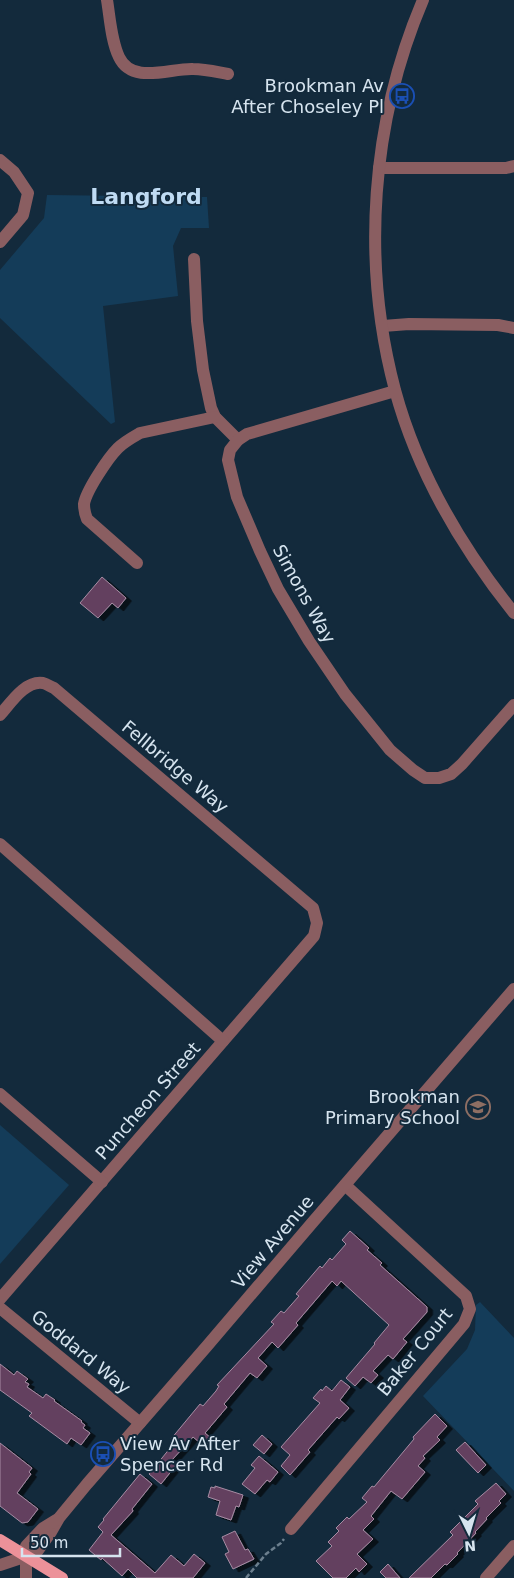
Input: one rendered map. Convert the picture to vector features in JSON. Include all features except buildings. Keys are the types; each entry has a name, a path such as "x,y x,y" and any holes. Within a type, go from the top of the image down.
{"main road":[{"path":"0,1540 62,1578"}],"street":[{"path":"108,0 118,56 124,65 132,71 148,73 194,69 228,74"},
{"path":"423,0 410,30 392,88 379,168 376,200 378,295 396,391 419,457 436,494 455,528 514,613"},
{"path":"0,160 14,172 28,193 23,215 0,242"},
{"path":"379,168 506,168 514,166"},
{"path":"194,259 197,321 203,370 211,408 215,417 238,440 247,434 396,391"},
{"path":"383,326 410,324 498,325 514,328"},
{"path":"137,563 87,519 84,511 84,502 88,494 111,457 119,447 130,439 140,433 215,417"},
{"name":"Simons Way","path":"238,440 230,450 228,460 230,473 245,515 278,589 309,641 345,694 390,750 425,778 439,778 451,774 514,705"},
{"name":"Fellbridge Way","path":"0,715 18,694 31,685 43,683 54,688 313,908 318,923"},
{"path":"0,844 223,1041"},
{"name":"Puncheon Street","path":"0,1299 314,936 318,923"},
{"name":"View Avenue","path":"0,1566 36,1553 52,1532 59,1518 514,989"},
{"path":"0,1094 102,1182"},
{"name":"Baker Court","path":"291,1529 464,1324 470,1309 466,1296 345,1185"},
{"name":"Goddard Way","path":"0,1308 140,1423"},
{"path":"486,1578 514,1546"},
{"path":"26,1556 26,1578"}],"path":[{"path":"246,1578 266,1554 281,1543 291,1529"}],"shaded area":[{"path":"47,195 207,197 209,228 181,228 173,246 178,296 103,306 115,422 111,424 0,318 0,270 44,218"},
{"path":"0,1125 69,1185 0,1264"},
{"path":"480,1302 514,1338 514,1491 423,1396 467,1349 475,1330 476,1305"}],"place":[{"name":"Brookman Av After Choseley Pl","path":"402,96"},
{"name":"Brookman Primary School","path":"478,1107"},
{"name":"View Av After Spencer Rd","path":"103,1454"}],"district":[{"name":"Langford","path":"146,196"}]}
